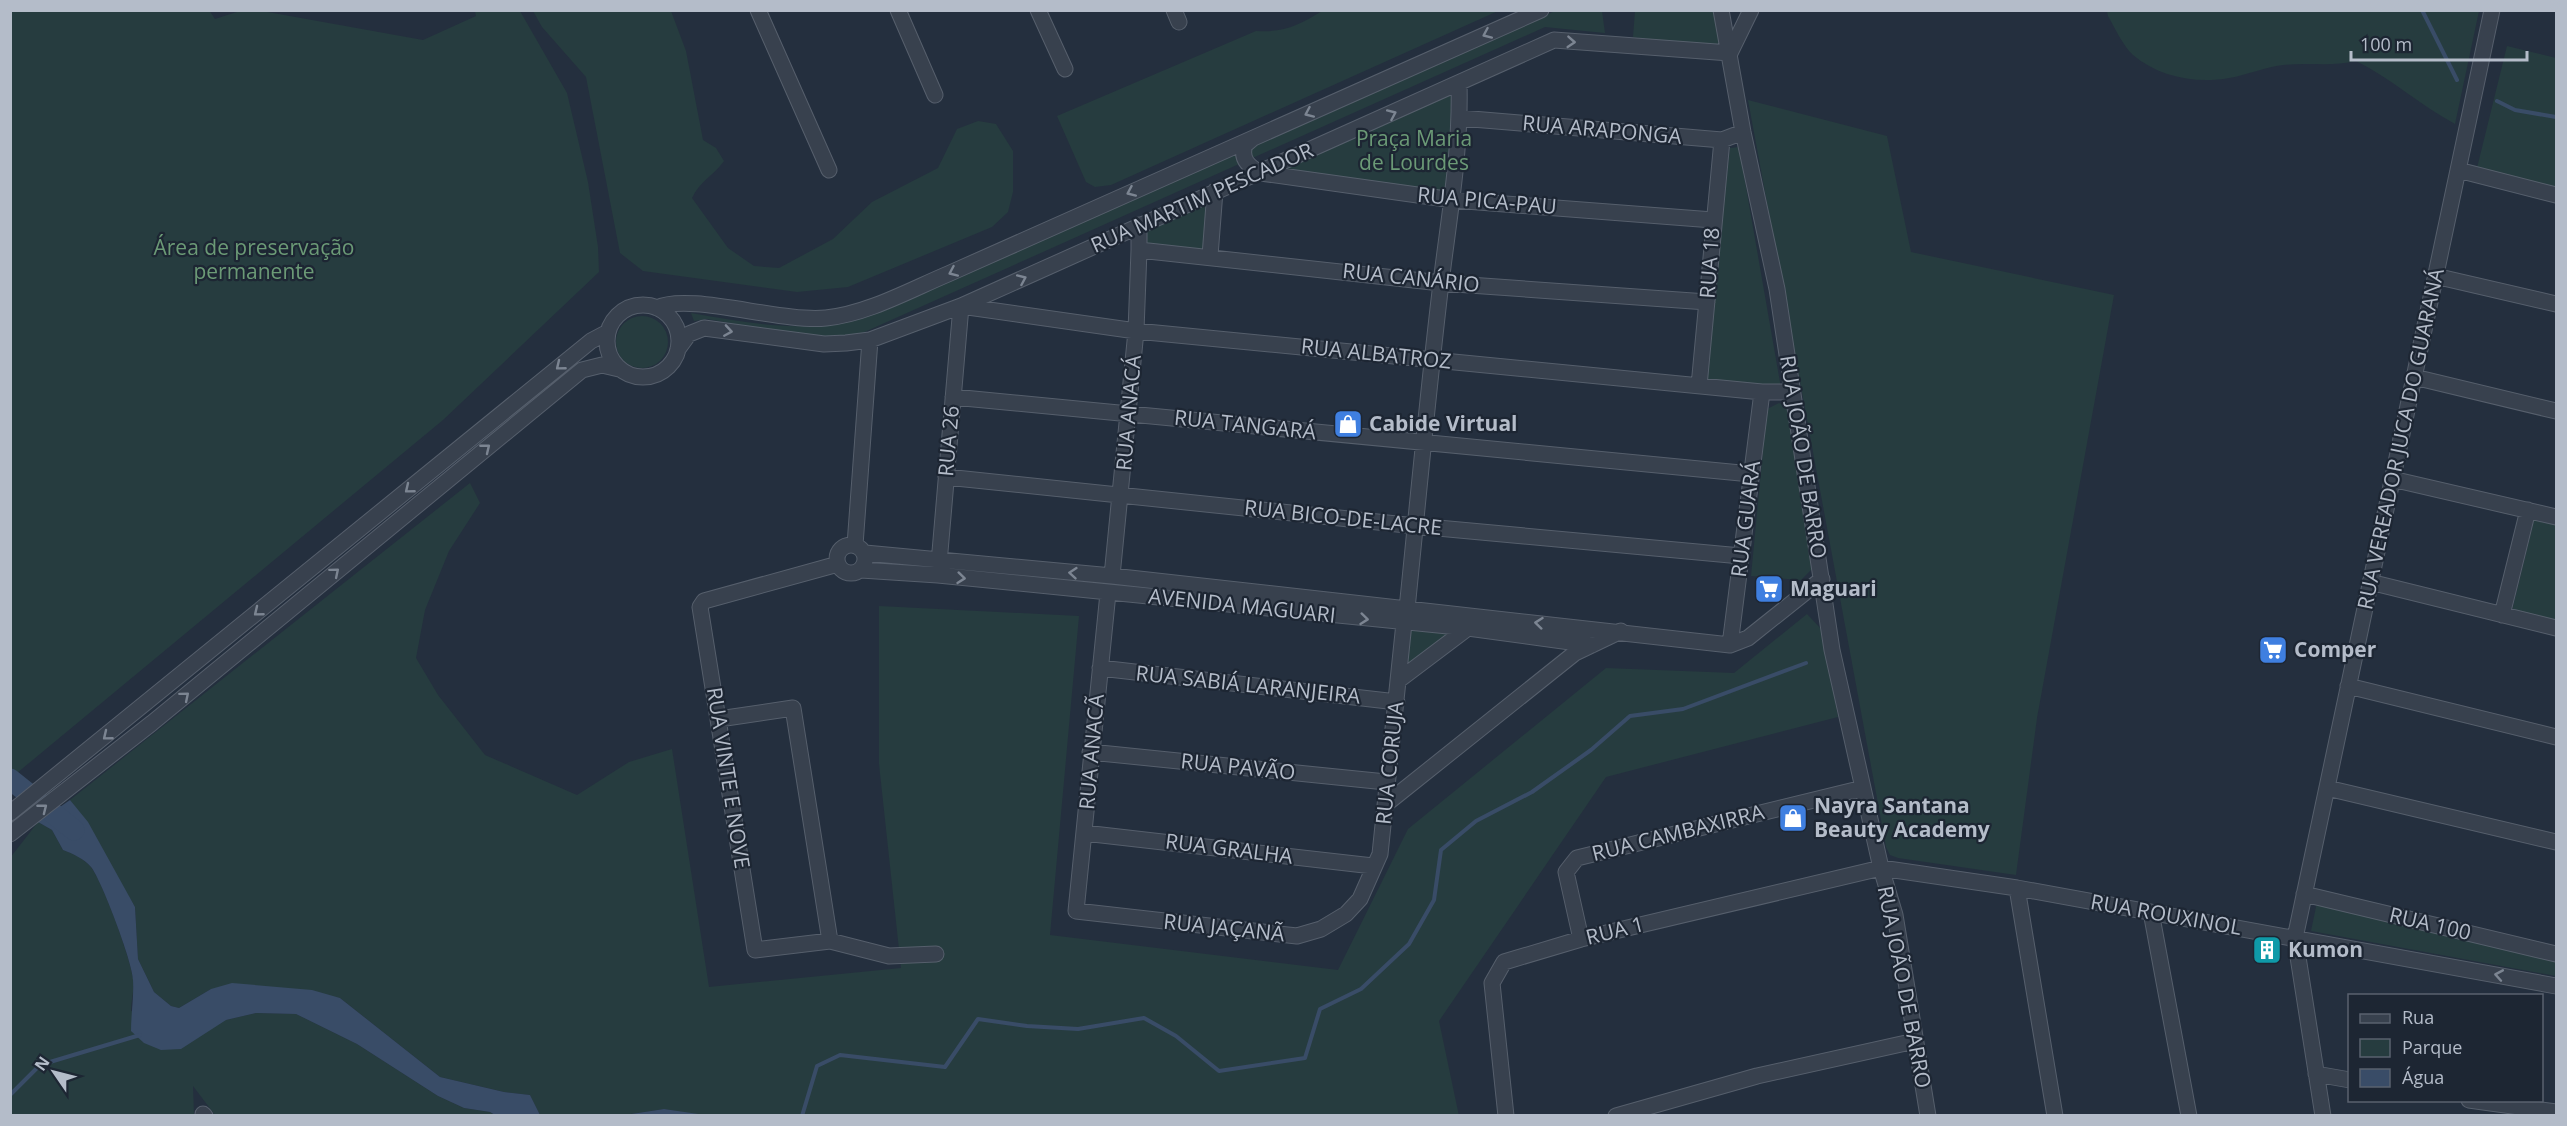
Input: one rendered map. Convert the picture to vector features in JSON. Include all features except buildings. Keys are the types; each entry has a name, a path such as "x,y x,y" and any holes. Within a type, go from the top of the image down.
{"street":[{"path":"758,10 829,170"},
{"path":"898,10 935,95"},
{"path":"1038,10 1065,69"},
{"name":"RUA MARTIM PESCADOR","path":"10,813 582,348 608,332 613,321 627,309 645,305 657,308 679,301 806,319 827,318 855,312 948,274 1541,10"},
{"name":"RUA VEREADOR JUCA DO GUARANÁ","path":"2295,938 2492,10"},
{"path":"1722,18 1733,27 1748,15"},
{"path":"1730,53 1748,15"},
{"name":"RUA JOÃO DE BARRO","path":"1722,18 1743,132 1777,289 1832,650 1881,868 1895,915 1928,1116"},
{"name":"RUA MARTIM PESCADOR","path":"12,832 152,723 582,370 602,365 638,377 659,374 674,359 689,334 704,328 824,344 870,340 961,306 1554,40 1730,53"},
{"name":"RUA CORUJA","path":"1360,899 1380,854 1441,283 1453,200 1460,118 1459,83"},
{"name":"RUA ARAPONGA","path":"1460,118 1722,140 1743,132"},
{"path":"1255,137 1245,145 1244,155 1248,165 1261,173"},
{"name":"RUA 18","path":"1699,386 1722,140"},
{"path":"2458,170 2556,195"},
{"name":"RUA PICA-PAU","path":"1261,173 1453,200 1713,220"},
{"path":"1210,256 1215,191"},
{"path":"1139,225 1139,250"},
{"name":"RUA CANÁRIO","path":"1139,250 1441,283 1707,302"},
{"name":"RUA ANACÁ","path":"1112,576 1136,331 1139,250"},
{"path":"2435,276 2556,304"},
{"name":"RUA ALBATROZ","path":"961,306 1136,331 1762,392 1791,392"},
{"name":"RUA 26","path":"939,568 961,306"},
{"path":"657,308 668,315 675,325 679,337 678,349"},
{"path":"608,332 608,352 619,369"},
{"path":"860,549 843,548 838,555 838,564 848,573 861,570 866,562 860,549 870,340"},
{"path":"2414,377 2556,411"},
{"name":"RUA GUARÁ","path":"1730,645 1762,392"},
{"name":"RUA TANGARÁ","path":"953,397 1129,412 1425,444 1751,474"},
{"name":"RUA BICO-DE-LACRE","path":"946,477 1416,526 1741,556"},
{"path":"2392,479 2556,517"},
{"path":"2502,615 2528,510"},
{"name":"AVENIDA MAGUARI","path":"860,549 939,568 1108,593 1580,627 1730,645"},
{"name":"RUA VINTE E NOVE","path":"830,941 755,950 699,607 704,601 838,564"},
{"name":"AVENIDA MAGUARI","path":"861,570 939,568 1112,576 1406,616 1575,648"},
{"path":"1730,645 1748,638 1822,579"},
{"path":"2370,582 2556,628"},
{"name":"RUA ANACÃ","path":"1076,911 1090,752 1108,593"},
{"path":"1575,648 1580,627"},
{"path":"1399,680 1468,628"},
{"path":"1592,645 1597,629"},
{"path":"1386,804 1575,648 1592,645 1621,632"},
{"name":"RUA SABIÁ LARANJEIRA","path":"1100,668 1397,702"},
{"path":"2348,686 2556,738"},
{"path":"719,719 793,708 830,941 889,956 936,954"},
{"name":"RUA PAVÃO","path":"1090,752 1386,782"},
{"name":"RUA CAMBAXIRRA","path":"1581,939 1566,872 1577,858 1863,788"},
{"path":"2327,788 2556,842"},
{"name":"RUA GRALHA","path":"1084,832 1373,866"},
{"name":"RUA ROUXINOL","path":"1881,868 2017,888 2556,986"},
{"name":"RUA 1","path":"1506,1116 1492,983 1504,962 1581,939 1881,868"},
{"path":"2017,888 2055,1116"},
{"name":"RUA 100","path":"2304,894 2556,954"},
{"name":"RUA JAÇANÃ","path":"1076,911 1297,936 1321,929 1346,914 1360,899"},
{"path":"2151,912 2189,1116"},
{"path":"2295,938 2323,1116"},
{"path":"1616,1116 1757,1076 1916,1041"},
{"path":"2316,1074 2348,1080"},
{"path":"2477,1102 2556,1112"}],"green space":[{"name":"Área de preservação permanente","path":"209,10 215,19 240,11 262,11 423,40 476,16 475,11 520,11 567,93 588,182 598,247 599,272 443,420 11,778 11,11"},
{"path":"2107,10 2479,11 2455,124 2356,61 2338,64 2283,65 2216,80 2191,79 2166,74 2143,63 2129,51 2116,31"},
{"path":"533,11 671,11 686,51 703,140 716,148 724,161 699,187 692,198 728,248 754,266 779,268 833,239 872,202 938,168 957,129 978,121 996,124 1013,151 1013,192 1008,212 992,227 848,287 797,292 643,271 620,253 586,77 542,27"},
{"path":"1322,11 1498,11 1111,185 1095,187 1086,182 1057,116 1256,31 1275,31 1291,27"},
{"path":"1555,11 1602,11 1605,33 1545,27 860,334 821,336 784,333 707,319 694,321 691,313 787,326 845,322"},
{"path":"1635,11 1715,11 1723,49 1633,37"},
{"path":"2507,46 2556,58 2556,191 2476,172"},
{"name":"Praça Maria de Lourdes","path":"1458,85 1452,199 1264,172"},
{"path":"1748,100 1887,136 1911,252 2114,295 2037,718 2016,875 1898,858 1890,855 1886,847"},
{"path":"1739,147 1781,388 1708,382 1704,375 1730,148"},
{"path":"1209,199 1205,251 1144,243 1145,231"},
{"path":"642,316 652,318 660,324 666,332 668,342 666,352 660,360 652,366 642,368 632,366 624,360 618,352 616,342 618,332 624,324 632,318"},
{"path":"1779,403 1787,407 1815,566 1801,580 1751,576 1767,409"},
{"path":"470,483 480,503 449,551 425,610 416,658 438,695 485,755 577,795 629,762 672,749 709,987 901,968 879,764 879,606 1079,616 1050,935 1338,970 1408,829 1606,668 1734,673 1807,614 1822,630 1838,717 1606,777 1439,1021 1459,1116 707,1116 664,1109 625,1115 540,1115 530,1095 504,1092 440,1077 340,998 211,989 179,1008 171,1006 154,992 138,959 135,907 70,800"},
{"path":"2534,520 2556,525 2556,621 2512,611"},
{"path":"1410,627 1459,630 1405,670"},
{"path":"38,822 52,830 63,850 78,856 90,866 102,886 131,969 134,986 131,1011 226,1020 256,1013 296,1014 357,1044 438,1096 464,1108 490,1112 495,1115 215,1115 193,1086 194,1115 11,1115 10,858"},
{"path":"2317,902 2556,959 2556,976 2311,931"}],"water":[{"path":"70,800 88,822 135,907 138,959 154,992 171,1006 179,1008 211,989 232,983 312,990 340,998 440,1077 504,1092 530,1095 540,1115 495,1115 490,1112 464,1108 438,1096 357,1044 296,1014 256,1013 226,1020 181,1049 161,1050 144,1043 131,1031 132,971 102,887 91,867 63,850 52,830 38,822"},
{"path":"664,1109 705,1115 625,1115"}],"waterway":[{"path":"2422,10 2457,80"},
{"path":"2497,101 2515,110 2556,117"},
{"path":"802,1116 817,1066 840,1055 945,1067 978,1019 1027,1026 1078,1029 1144,1018 1176,1036 1219,1071 1305,1058 1320,1009 1361,989 1409,944 1434,900 1441,850 1476,821 1532,792 1591,750 1630,716 1683,709 1806,663"},
{"path":"10,779 74,830"},
{"path":"10,1095 40,1065 140,1035"}],"place":[{"name":"Cabide Virtual","path":"1348,424"},
{"name":"Maguari","path":"1769,589"},
{"name":"Comper","path":"2273,650"},
{"name":"Nayra Santana Beauty Academy","path":"1793,818"},
{"name":"Kumon","path":"2267,950"}]}
